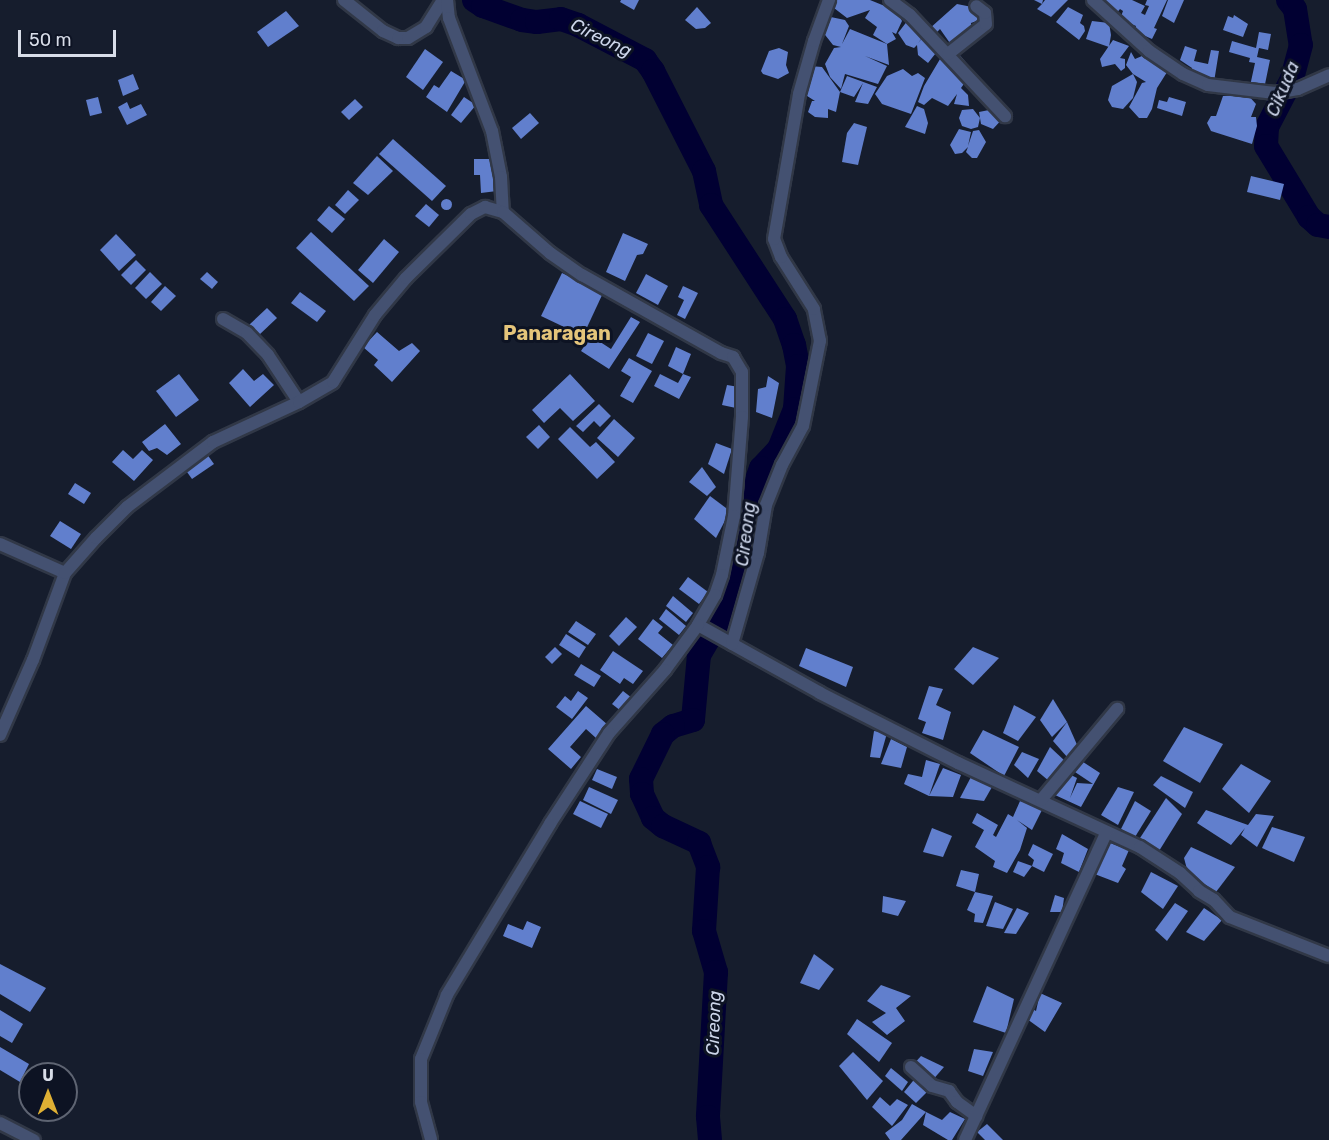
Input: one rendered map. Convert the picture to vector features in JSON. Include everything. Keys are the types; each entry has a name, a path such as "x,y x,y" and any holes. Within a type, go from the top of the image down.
{"street":[{"path":"344,0 383,31 398,38 408,38 426,27 442,0"},
{"path":"447,0 449,18 492,131 501,177 503,212"},
{"path":"729,643 758,554 766,505 782,465 803,426 820,341 814,309 781,257 774,238 799,94 814,41 829,0"},
{"path":"890,0 910,15 1005,116"},
{"path":"1093,0 1138,43 1189,78 1219,88 1275,93 1298,89 1329,75"},
{"path":"948,54 986,24 985,13 976,6"},
{"path":"0,735 33,660 65,573 127,507 158,481 213,442 299,402 333,382 375,315 406,278 471,214 485,207 503,212 550,253 582,275 721,353 733,357 740,365 742,417 734,516 722,574 703,628 609,733 550,824 447,995 421,1059 421,1102 431,1140"},
{"path":"222,319 247,333 261,348 299,402"},
{"path":"0,544 65,573"},
{"path":"703,628 913,740 1106,833 1140,846 1167,863 1198,891 1214,900 1230,917 1329,956"},
{"path":"1041,800 1117,709"},
{"path":"965,1140 1106,833"},
{"path":"911,1067 932,1086 946,1088 957,1102 976,1116"},
{"path":"0,1123 34,1140"}],"building":[{"path":"621,0 639,0 634,10 620,2"},
{"path":"834,0 870,0 897,11 902,21 896,34 892,32 896,39 887,44 873,35 877,27 865,18 870,10 847,18 834,8"},
{"path":"1045,0 1068,0 1051,17 1037,9"},
{"path":"1100,0 1132,0 1145,6 1141,13 1145,15 1149,6 1145,5 1147,0 1167,0 1154,28 1157,29 1152,39 1134,31 1136,26 1120,19 1123,11 1120,9 1115,15"},
{"path":"1168,0 1184,0 1174,23 1162,16"},
{"path":"957,4 972,7 982,19 971,23 972,32 965,32 952,46 940,29 934,35 929,29"},
{"path":"697,7 711,23 705,28 696,29 685,20"},
{"path":"1068,7 1083,15 1080,23 1084,26 1085,31 1079,40 1056,22"},
{"path":"286,11 299,26 268,47 257,32"},
{"path":"915,11 929,29 918,43 927,33 943,44 928,63 918,55 917,45 914,48 906,45 898,33"},
{"path":"1234,15 1248,24 1243,37 1223,30 1228,16 1233,18"},
{"path":"826,16 845,20 849,26 842,44 850,29 887,44 889,65 865,56 887,66 878,84 845,74 841,89 830,77 825,64 834,48 841,47 833,45 822,31"},
{"path":"1092,21 1109,23 1111,35 1109,47 1086,39"},
{"path":"1259,32 1271,34 1268,50 1259,48 1257,57 1270,60 1264,89 1250,86 1255,63 1249,62 1250,58 1229,52 1232,41 1256,48"},
{"path":"1113,40 1129,46 1120,58 1125,59 1125,68 1121,71 1115,64 1102,67 1100,59"},
{"path":"1185,46 1197,50 1194,61 1208,64 1211,50 1219,51 1214,82 1190,77 1192,68 1180,60"},
{"path":"779,48 788,52 786,65 789,73 778,79 763,74 761,71 769,51"},
{"path":"425,49 443,62 423,90 406,77"},
{"path":"946,49 958,53 973,71 961,88 968,95 969,106 954,104 957,94 948,106 932,98 924,105 918,102 924,86"},
{"path":"1131,52 1135,59 1142,56 1169,69 1157,88 1152,109 1147,118 1139,118 1129,107 1142,83 1146,82 1133,74 1126,65"},
{"path":"809,66 822,67 840,92 836,112 828,109 828,118 815,117 808,112 812,101 815,101 804,94"},
{"path":"903,69 912,76 918,73 925,78 911,114 882,104 875,94 887,76"},
{"path":"451,71 466,80 447,112 426,97 434,85 439,88"},
{"path":"133,74 139,89 123,96 118,80"},
{"path":"1133,74 1137,82 1133,98 1123,109 1112,107 1108,100 1112,86"},
{"path":"847,76 877,87 868,104 855,102 863,83 854,97 840,92"},
{"path":"1240,92 1246,93 1256,104 1251,117 1256,117 1257,126 1252,144 1211,131 1207,123 1211,116 1216,116 1223,96 1237,96"},
{"path":"98,97 102,113 90,116 86,100"},
{"path":"464,97 476,105 461,123 451,115"},
{"path":"1169,97 1186,102 1182,116 1157,108 1159,100 1167,102"},
{"path":"355,99 363,107 349,120 341,112"},
{"path":"127,102 130,109 141,104 147,115 127,125 118,107"},
{"path":"917,106 924,109 928,123 925,134 905,127"},
{"path":"973,109 980,118 978,127 971,129 962,126 959,118 962,110"},
{"path":"989,110 1005,116 993,129 981,124 979,112"},
{"path":"530,113 539,123 521,139 512,128"},
{"path":"854,123 867,127 858,165 842,162 847,133"},
{"path":"959,129 971,132 968,146 973,131 979,130 986,142 977,158 972,158 966,152 968,147 962,153 955,154 950,145"},
{"path":"393,139 446,186 432,201 379,154"},
{"path":"377,156 393,171 368,195 353,183"},
{"path":"474,159 495,159 497,191 481,193 480,175 474,175"},
{"path":"1251,176 1284,184 1280,200 1247,192"},
{"path":"348,190 359,200 345,214 335,205"},
{"path":"446,199 450,200 450,208 446,209 442,208 441,204 442,200"},
{"path":"426,204 439,215 429,227 415,216"},
{"path":"329,206 345,219 332,233 317,220"},
{"path":"311,232 369,286 354,301 296,248"},
{"path":"623,233 648,244 643,254 637,255 625,281 606,272"},
{"path":"116,234 136,255 119,271 100,250"},
{"path":"384,239 399,252 373,283 358,270"},
{"path":"136,260 146,270 131,285 121,275"},
{"path":"150,272 162,284 146,299 135,288"},
{"path":"207,272 218,282 212,289 200,279"},
{"path":"562,273 603,293 583,336 541,316"},
{"path":"646,274 668,286 658,305 636,293"},
{"path":"165,286 176,296 161,311 151,302"},
{"path":"683,286 698,293 685,319 677,315 684,300 678,297"},
{"path":"300,292 326,311 317,322 291,303"},
{"path":"267,308 277,318 259,335 249,325"},
{"path":"631,317 640,322 609,369 581,351 591,336 611,349"},
{"path":"377,332 399,351 412,343 420,351 392,382 374,365 378,360 363,347"},
{"path":"648,333 664,341 652,364 636,356"},
{"path":"676,347 691,354 683,374 668,366"},
{"path":"629,358 652,371 633,403 620,396 631,377 621,371"},
{"path":"243,369 254,381 263,374 274,385 250,407 229,383"},
{"path":"179,374 199,400 176,417 156,391"},
{"path":"570,374 595,401 573,421 560,408 544,423 532,410"},
{"path":"660,374 678,383 683,374 691,377 679,399 654,386"},
{"path":"768,376 779,383 772,418 756,412 758,389 766,387"},
{"path":"727,385 739,387 736,408 722,405"},
{"path":"599,404 611,416 600,427 594,421 583,432 576,426"},
{"path":"614,419 635,438 618,457 597,438"},
{"path":"165,424 181,444 167,455 157,448 149,451 142,442"},
{"path":"539,425 550,437 538,449 526,437"},
{"path":"570,427 590,447 596,442 615,462 597,479 558,439"},
{"path":"716,443 732,449 724,474 708,464"},
{"path":"123,450 133,459 142,450 153,460 134,481 112,462"},
{"path":"204,450 214,464 192,479 182,465"},
{"path":"702,467 716,487 707,496 689,482"},
{"path":"75,483 91,493 84,504 68,494"},
{"path":"710,496 730,511 716,538 694,519"},
{"path":"60,521 81,534 71,549 50,536"},
{"path":"688,577 708,592 699,604 679,589"},
{"path":"673,596 693,613 686,622 666,606"},
{"path":"666,609 686,626 679,635 659,619"},
{"path":"626,617 637,627 619,646 609,636"},
{"path":"653,619 663,627 658,633 673,645 662,658 638,639"},
{"path":"576,621 596,634 588,645 568,632"},
{"path":"566,634 586,647 579,658 559,645"},
{"path":"555,647 562,654 552,664 545,657"},
{"path":"973,647 999,658 973,685 954,669"},
{"path":"806,648 853,667 846,687 799,666"},
{"path":"613,651 643,671 633,684 624,678 620,684 600,670"},
{"path":"581,664 601,676 594,687 574,675"},
{"path":"929,686 943,689 936,705 951,712 943,740 922,733 926,722 918,719"},
{"path":"578,691 588,698 572,719 556,707 565,696 571,701"},
{"path":"623,691 632,698 621,711 612,704"},
{"path":"1053,699 1067,722 1052,737 1040,720"},
{"path":"1014,705 1036,717 1018,741 1003,733"},
{"path":"586,706 608,725 596,738 586,729 570,747 581,757 571,769 548,749"},
{"path":"1067,722 1078,747 1068,758 1053,741"},
{"path":"1184,727 1223,744 1200,783 1163,761"},
{"path":"983,730 1019,747 1004,776 970,753"},
{"path":"874,731 887,733 880,758 870,757"},
{"path":"891,739 907,747 901,768 881,764"},
{"path":"1050,747 1066,762 1049,781 1037,771"},
{"path":"1022,752 1039,759 1028,778 1014,765"},
{"path":"926,760 940,764 929,796 904,784 908,774 922,777"},
{"path":"1080,760 1100,773 1081,807 1055,795 1069,774 1077,778 1070,798 1077,783 1093,784 1072,770"},
{"path":"1241,764 1271,781 1249,813 1222,789"},
{"path":"943,768 961,775 953,797 929,796"},
{"path":"597,769 617,777 612,789 592,780"},
{"path":"972,775 992,787 984,801 960,798"},
{"path":"1161,776 1193,792 1185,808 1153,785"},
{"path":"589,787 618,800 611,814 583,800"},
{"path":"1118,787 1134,792 1118,825 1101,815"},
{"path":"1166,798 1182,814 1159,851 1140,838"},
{"path":"580,801 608,814 601,828 573,814"},
{"path":"1020,801 1043,808 1032,830 1017,820 1027,828 1020,850 1007,873 993,867 995,861 975,847 984,830 972,823 977,813 998,825 993,835 996,837 1008,814 1013,817"},
{"path":"1135,801 1151,811 1135,837 1121,829"},
{"path":"1206,810 1248,825 1256,814 1274,816 1257,847 1241,835 1245,828 1231,845 1197,823"},
{"path":"1272,827 1305,837 1294,862 1262,848"},
{"path":"932,828 952,836 943,857 923,852"},
{"path":"1062,834 1088,849 1079,872 1061,863 1064,853 1056,849"},
{"path":"1110,843 1129,850 1122,866 1126,869 1118,883 1092,873"},
{"path":"1033,844 1053,854 1044,872 1032,866 1034,860 1028,855"},
{"path":"1191,847 1235,867 1216,892 1188,873 1184,858"},
{"path":"1018,861 1032,866 1024,877 1013,872"},
{"path":"961,870 979,874 975,892 956,886"},
{"path":"1151,872 1178,886 1163,909 1141,892"},
{"path":"975,892 993,896 983,923 974,922 975,914 967,910"},
{"path":"1055,895 1064,898 1062,912 1050,912"},
{"path":"883,896 906,901 898,916 882,912"},
{"path":"995,902 1013,909 1003,929 986,926"},
{"path":"1175,903 1188,911 1167,941 1155,930"},
{"path":"1017,908 1029,913 1016,934 1004,933"},
{"path":"1204,908 1222,920 1204,941 1186,932"},
{"path":"527,921 541,927 532,948 503,936 508,924 523,930"},
{"path":"814,954 834,969 819,990 800,983"},
{"path":"0,964 46,988 30,1012 0,994"},
{"path":"881,985 911,996 896,1008 905,1021 887,1035 872,1022 886,1013 867,1001"},
{"path":"987,986 1014,999 1006,1033 973,1022"},
{"path":"1040,993 1062,1003 1045,1032 1027,1019 1031,1008 1036,1011"},
{"path":"0,1010 23,1024 12,1043 0,1036"},
{"path":"857,1019 892,1043 879,1062 847,1034"},
{"path":"0,1047 26,1062 18,1062 18,1081 0,1070"},
{"path":"974,1049 993,1052 983,1076 968,1071"},
{"path":"853,1052 883,1081 867,1100 839,1066"},
{"path":"921,1056 944,1067 931,1082 913,1065"},
{"path":"891,1068 908,1082 902,1091 885,1076"},
{"path":"917,1076 929,1090 916,1103 904,1092"},
{"path":"880,1097 890,1106 897,1099 908,1105 892,1126 872,1107"},
{"path":"912,1104 926,1112 901,1140 890,1140 885,1133 902,1120"},
{"path":"926,1112 942,1120 950,1112 965,1119 952,1140 948,1140 923,1125"},
{"path":"987,1124 1003,1140 985,1140 977,1132"}],"waterway":[{"name":"Cireong","path":"474,0 483,6 522,20 537,22 561,19 578,25 645,60 653,71 704,171 711,205 785,319 794,345 798,366 795,409 779,449 761,468 747,507 748,544 741,575 735,594 699,655 693,720 673,726 663,734 641,779 642,794 653,818 663,826 699,843 708,867 704,931 716,972 708,1117 710,1140"},
{"name":"Cikuda","path":"1288,0 1295,9 1301,45 1292,79 1267,127 1266,146 1309,217 1318,225 1329,227"}],"district":[{"name":"Panaragan","path":"557,333"}]}
